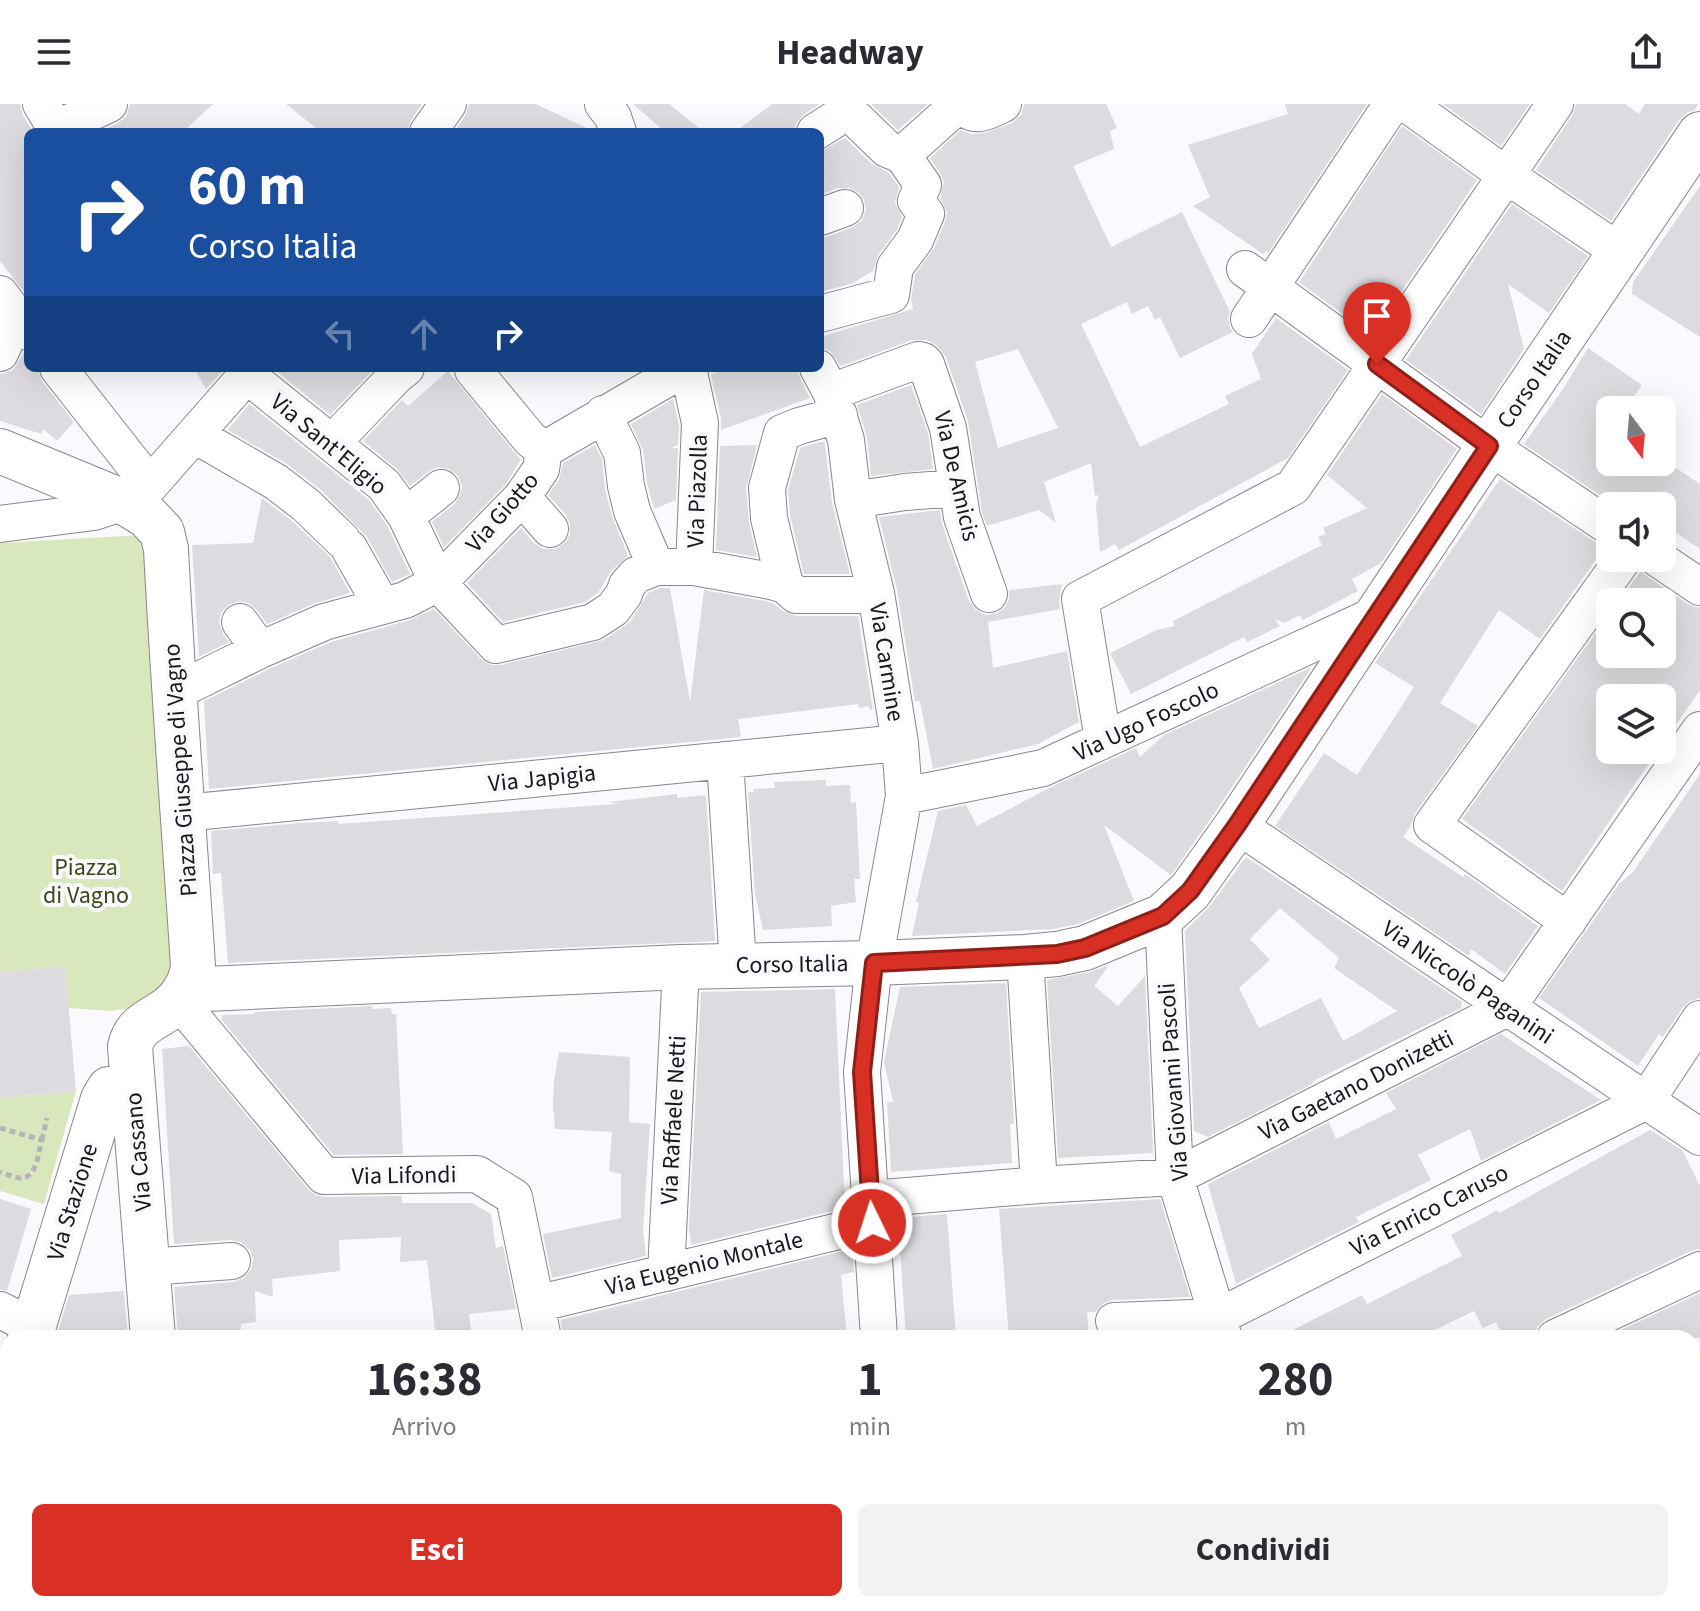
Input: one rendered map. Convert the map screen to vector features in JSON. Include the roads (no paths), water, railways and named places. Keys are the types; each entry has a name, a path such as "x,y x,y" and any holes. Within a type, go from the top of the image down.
{"main road":[{"name":"Corso Italia","path":"182,995 681,967 1025,957 1085,948 1163,916 1190,891 1237,825 1700,134"},
{"path":"0,451 137,493"},
{"name":"Piazza Giuseppe di Vagno","path":"137,493 147,516 162,532 166,549 193,966 192,977 182,995"},
{"name":"Via Cassano","path":"152,1330 130,1047 137,1029 163,1013 182,995"},
{"name":"Via Stazione","path":"21,1325 103,1099 109,1089 132,1087"}],"street":[{"path":"48,116 109,104"},
{"path":"431,128 448,104"},
{"path":"603,104 617,128"},
{"path":"902,155 959,104 974,115 1003,104"},
{"path":"1249,319 1258,278 1392,104"},
{"path":"1407,104 1620,252"},
{"path":"1103,740 1080,599 1293,487 1555,104"},
{"path":"821,128 848,114 887,149 902,155 923,185 916,201 926,214 915,240 895,267 891,295 824,313"},
{"path":"1258,278 1489,446 1596,518"},
{"path":"0,353 15,315"},
{"name":"Via De Amicis","path":"829,392 918,360 926,364 948,428 962,517 989,594"},
{"path":"61,372 137,493"},
{"path":"0,524 94,512 137,493 195,435 250,372"},
{"name":"Via Sant'Eligio","path":"250,372 384,485 406,516 438,583 496,645 593,622 613,609 636,575 656,567"},
{"path":"333,442 396,372"},
{"path":"475,372 530,439 544,450"},
{"name":"Via Giotto","path":"173,693 250,636 324,622 405,600 438,583 522,497 541,469 544,450 680,372"},
{"name":"Via Piazolla","path":"688,372 700,423 694,567"},
{"path":"785,585 769,518 767,488 782,433 799,426 829,392"},
{"name":"Via Carmine","path":"829,392 846,440 853,500 876,593 900,743 904,796 874,963 862,1072 878,1330"},
{"path":"603,414 622,453 632,511 656,567 694,567 785,585 796,595 876,593"},
{"path":"195,435 276,482 306,505 345,544 382,606"},
{"path":"406,516 441,488"},
{"path":"853,500 957,488"},
{"path":"522,497 550,529"},
{"path":"1676,571 1700,587"},
{"path":"1568,921 1432,825 1614,572"},
{"name":"Via Ugo Foscolo","path":"904,796 1043,768 1377,614"},
{"name":"Via Japigia","path":"184,813 900,743"},
{"name":"Via Gaetano Donizetti","path":"871,1211 1039,1185 1175,1177 1507,1008 1694,753"},
{"path":"725,760 738,965"},
{"name":"Via Niccolò Paganini","path":"1237,825 1700,1137"},
{"name":"Via Giovanni Pascoli","path":"1163,916 1175,1177 1221,1328"},
{"path":"1025,957 1039,1185"},
{"name":"Via Raffaele Netti","path":"666,1273 681,967"},
{"name":"Via Lifondi","path":"182,995 324,1176 477,1174 514,1197 539,1321"},
{"name":"Via Enrico Caruso","path":"1114,1321 1221,1328 1646,1101 1700,1019"},
{"name":"Via Eugenio Montale","path":"539,1321 666,1273 871,1211"},
{"path":"147,1267 232,1261"},
{"path":"1572,1330 1700,1270"}],"park label":[{"name":"Piazza di Vagno","path":"86,881"}]}
